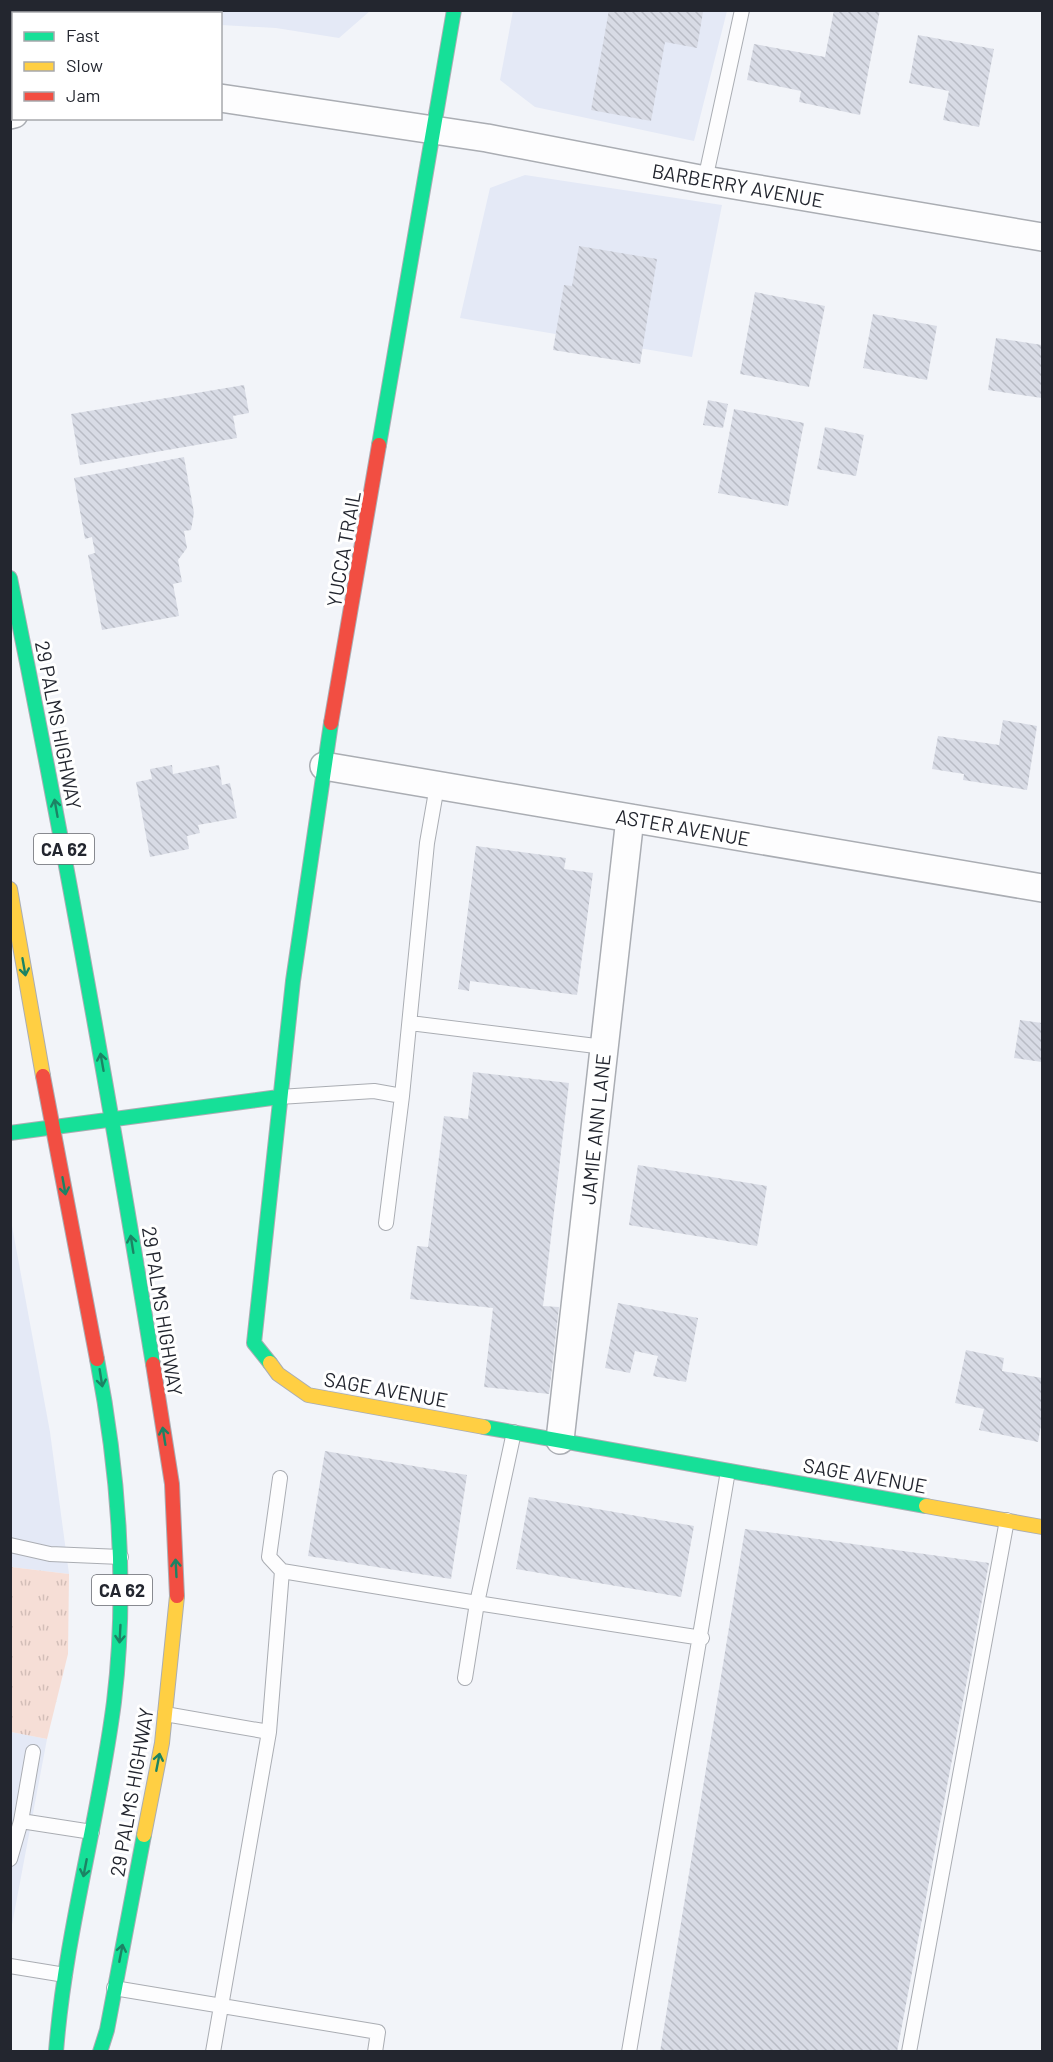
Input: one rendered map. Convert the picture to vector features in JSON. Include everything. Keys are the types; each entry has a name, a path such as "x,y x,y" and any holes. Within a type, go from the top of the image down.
{"main road":[{"name":"YUCCA TRAIL","path":"279,1097 324,766 454,10"},
{"name":"29 PALMS HIGHWAY","path":"10,578 55,802 113,1120 172,1484 177,1599 162,1743 100,2052"},
{"name":"29 PALMS HIGHWAY","path":"10,889 102,1383 119,1490 121,1557 118,1674 92,1832 58,2009 56,2052"},
{"path":"10,1133 279,1097"},
{"name":"SAGE AVENUE","path":"279,1097 254,1343 278,1374 308,1395 1042,1527"}],"street":[{"name":"BARBERRY AVENUE","path":"222,98 487,138 705,180 1042,237"},
{"name":"ASTER AVENUE","path":"324,766 1042,888"},
{"name":"JAMIE ANN LANE","path":"560,1440 630,818"}],"lane":[{"path":"705,180 742,10"},
{"path":"386,1222 410,1023 427,843 437,786"},
{"path":"410,1023 604,1047"},
{"path":"279,1097 374,1091 402,1096"},
{"path":"465,1678 477,1603 514,1432"},
{"path":"629,2052 702,1638 729,1470"},
{"path":"280,1478 270,1557 282,1570 702,1638"},
{"path":"909,2052 1007,1520"},
{"path":"10,1545 50,1554 121,1557"},
{"path":"213,2052 269,1732 282,1570"},
{"path":"165,1714 269,1732"},
{"path":"10,1859 21,1821 33,1752"},
{"path":"21,1821 92,1832"},
{"path":"10,1966 65,1975"},
{"path":"114,1988 378,2032 375,2052"}],"shaded area":[{"path":"11,10 370,10 339,38 276,28 222,25 222,12 12,12 11,41"},
{"path":"513,11 727,11 694,141 535,107 500,80"},
{"path":"525,175 722,205 692,357 460,318 490,188"},
{"path":"10,1215 50,1432 69,1574 11,1567"},
{"path":"11,1732 47,1739 11,1930"}],"green space":[{"path":"11,1567 69,1574 68,1654 47,1739 11,1732"}],"building":[{"path":"609,10 703,12 697,48 665,42 651,121 591,110"},
{"path":"834,10 880,10 860,115 799,102 801,91 747,80 754,44 825,57"},
{"path":"918,35 994,49 979,127 943,120 949,91 909,83"},
{"path":"579,246 657,259 640,364 553,350 564,285 572,286"},
{"path":"755,292 825,306 809,387 740,374"},
{"path":"873,314 937,326 927,380 863,368"},
{"path":"996,338 1042,345 1042,398 988,390"},
{"path":"244,385 249,413 233,416 237,438 80,465 71,414"},
{"path":"708,400 728,404 723,428 703,425"},
{"path":"734,409 804,423 788,506 718,493"},
{"path":"825,427 864,435 856,476 817,469"},
{"path":"184,457 194,513 191,530 184,531 187,548 178,560 182,582 173,584 179,616 102,630 88,555 95,553 92,537 85,539 74,478"},
{"path":"1003,720 1037,726 1027,790 963,780 964,774 932,769 938,736 999,745"},
{"path":"172,765 173,774 219,765 222,785 230,783 237,818 198,825 200,833 187,836 189,849 150,857 136,782 152,779 150,769"},
{"path":"476,846 566,858 564,869 593,873 577,995 470,981 469,991 458,989"},
{"path":"1020,1020 1042,1023 1042,1062 1014,1058"},
{"path":"473,1072 569,1083 543,1306 559,1307 549,1394 484,1387 493,1308 410,1299 417,1246 428,1247 444,1116 468,1119"},
{"path":"638,1165 767,1186 757,1246 629,1225"},
{"path":"618,1303 698,1318 686,1382 653,1376 658,1356 635,1351 630,1373 605,1368"},
{"path":"966,1350 1004,1358 1002,1371 1042,1378 1042,1419 1038,1442 979,1430 984,1409 955,1403"},
{"path":"325,1451 467,1475 451,1579 308,1556"},
{"path":"529,1497 694,1526 681,1597 516,1569"},
{"path":"745,1529 989,1563 897,2052 660,2052"}],"traffic: fast":[{"path":"379,445 454,10"},
{"path":"10,578 85,970 153,1364"},
{"path":"270,1363 254,1343 293,981 331,723"},
{"path":"10,1133 279,1097"},
{"path":"56,2052 60,2008 74,1920 108,1746 118,1659 121,1573 116,1487 97,1359"},
{"path":"484,1427 926,1506"},
{"path":"100,2052 107,2030 144,1835"}],"traffic: slow":[{"path":"10,889 43,1076"},
{"path":"270,1363 278,1374 308,1395 484,1427"},
{"path":"926,1506 1042,1527"},
{"path":"144,1835 162,1743 177,1596"}],"traffic: jam":[{"path":"331,723 379,445"},
{"path":"43,1076 97,1359"},
{"path":"153,1364 172,1484 177,1596"}]}
